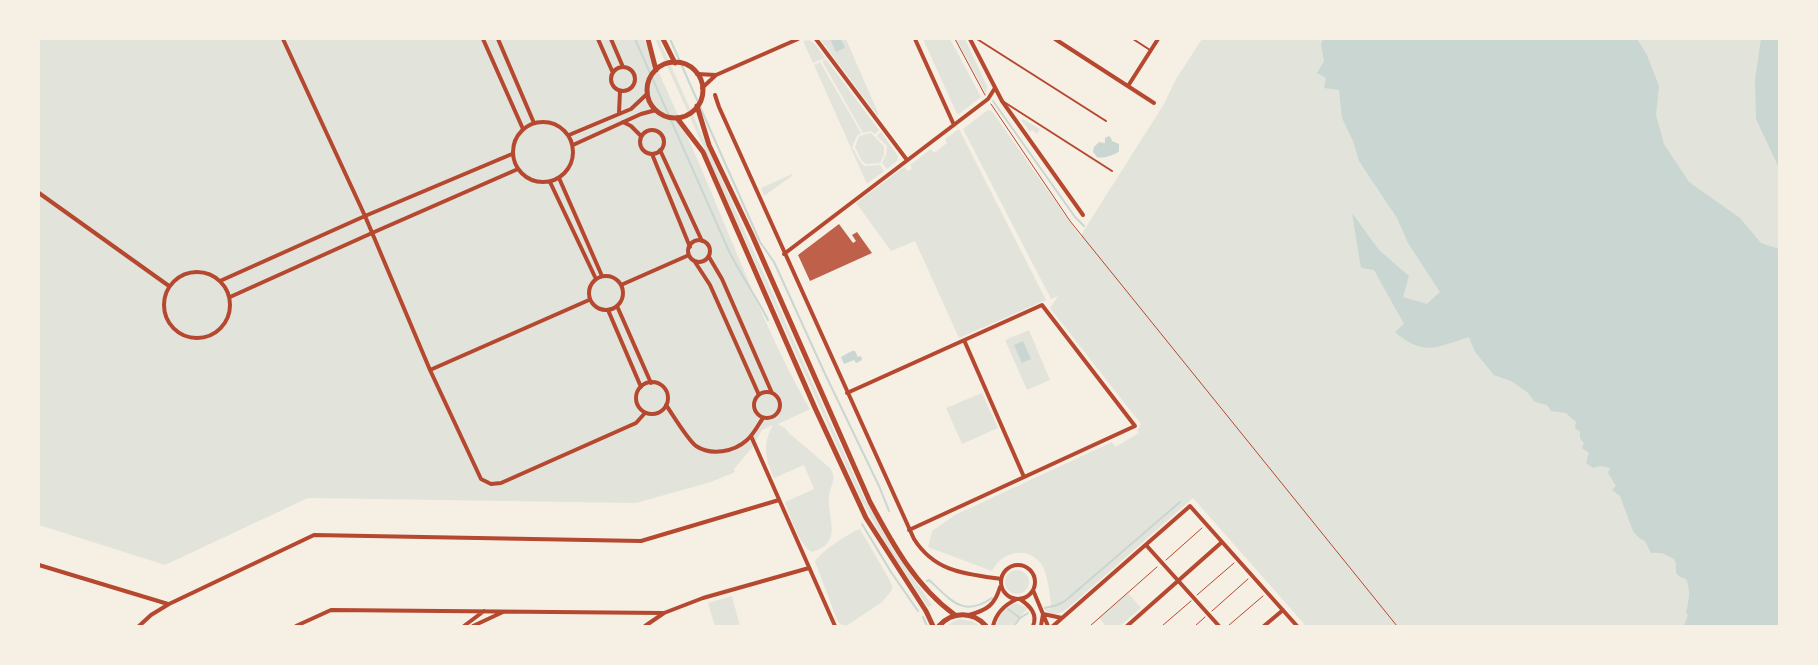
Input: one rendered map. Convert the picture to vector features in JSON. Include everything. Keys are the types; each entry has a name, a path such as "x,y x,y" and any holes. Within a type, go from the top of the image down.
{"main road":[{"path":"648,39 656,70"},
{"path":"663,39 675,62"},
{"path":"675,62 686,65 697,74 702,88 702,95 697,106 686,116 677,118 668,117 652,107 647,94 648,81 656,70 668,63 675,62"},
{"path":"697,106 709,145 752,235 870,502 888,536 923,587 937,603 954,615"},
{"path":"677,118 703,152 814,408 866,518 926,611 933,626"},
{"path":"939,626 954,615 969,615 977,618 986,626"}],"street":[{"path":"283,39 365,216 430,370 479,476 491,484 501,483 636,423 645,413"},
{"path":"483,39 523,129"},
{"path":"498,39 534,122"},
{"path":"598,39 613,73"},
{"path":"611,39 623,67"},
{"path":"702,88 716,75 798,39"},
{"path":"816,39 907,160"},
{"path":"915,39 954,125"},
{"path":"970,39 1002,101 1083,215"},
{"path":"1055,39 1154,103"},
{"path":"1128,86 1158,39"},
{"path":"623,67 631,70 635,81 632,88 620,91 612,84 611,80 613,73 623,67"},
{"path":"697,74 716,75"},
{"path":"784,254 988,99 995,88"},
{"path":"619,113 620,91"},
{"path":"569,134 631,108 647,94"},
{"path":"715,96 784,254 910,530 924,553 942,566 962,572 1001,579"},
{"path":"573,145 622,122 656,110"},
{"path":"547,121 559,126 569,134 573,145 573,159 568,171 550,182 530,180 518,169 512,154 515,140 523,129 534,122 547,121"},
{"path":"622,122 631,126 641,136"},
{"path":"652,154 660,150 664,144 660,133 650,130 641,136 642,149 652,154 690,246 689,256"},
{"path":"660,150 702,240 709,245 711,251 709,258 705,261 695,262"},
{"path":"220,281 365,216 512,154"},
{"path":"230,297 518,169"},
{"path":"559,178 602,276"},
{"path":"550,182 596,278"},
{"path":"39,193 169,286"},
{"path":"690,246 691,243 697,240 702,240"},
{"path":"689,256 710,285 759,395"},
{"path":"621,285 689,256"},
{"path":"709,258 722,279 772,393"},
{"path":"194,271 208,273 220,281 230,297 228,316 217,332 200,339 181,335 167,322 163,304 169,286 180,276 194,271"},
{"path":"602,276 611,276 619,282 623,295 617,306 608,310 598,309 589,300 588,291 593,280 602,276"},
{"path":"430,370 589,300"},
{"path":"847,393 1042,305 1135,426 910,530"},
{"path":"617,306 651,383"},
{"path":"608,310 641,387"},
{"path":"964,340 1024,477"},
{"path":"654,382 663,386 668,394 666,405 662,411 654,414 645,413 638,407 636,398 638,389 645,384 651,383 654,382"},
{"path":"765,392 772,393 779,398 781,406 778,414 771,418 763,418 757,414 754,408 755,401 759,395 765,392"},
{"path":"666,405 695,445 706,450 718,452 730,450 742,444 751,436 763,418"},
{"path":"751,436 835,626"},
{"path":"138,626 169,604 314,535 640,541 780,500"},
{"path":"1053,626 1191,506 1297,626"},
{"path":"1127,626 1222,542"},
{"path":"1146,545 1219,626"},
{"path":"39,565 169,604"},
{"path":"969,615 982,611 993,604 1001,585 1002,574 1009,567 1023,566 1028,568 1034,575 1035,585 1033,590 1028,596 1006,605 999,612 993,626"},
{"path":"645,626 664,613 703,598 809,568"},
{"path":"1001,585 1006,595 1018,599 1033,612 1034,626"},
{"path":"1033,590 1048,626"},
{"path":"296,626 331,610 664,613"},
{"path":"1264,626 1282,610"},
{"path":"475,625 484,611"},
{"path":"464,626 484,611"},
{"path":"475,625 504,611"},
{"path":"1043,614 1062,618"},
{"path":"1041,626 1043,614"}],"lane":[{"path":"977,39 1106,121"},
{"path":"1134,39 1151,50"},
{"path":"1002,101 1112,171"}],"path":[{"path":"955,39 988,99 1070,221 1397,626"},
{"path":"1090,626 1207,524"},
{"path":"1162,626 1238,559"},
{"path":"1195,626 1252,576"},
{"path":"1228,626 1267,592"}],"shaded area":[{"path":"39,39 644,39 762,314 810,409 778,424 830,468 832,472 833,479 829,505 832,529 828,543 812,552 807,549 796,530 785,502 814,489 804,465 774,478 766,451 767,439 773,425 762,430 752,448 734,469 735,472 711,482 636,503 308,498 165,565 39,525"},
{"path":"655,39 659,39 863,496 894,551 932,605 928,607 888,548 861,499"},
{"path":"820,39 846,39 879,115 877,115"},
{"path":"830,39 841,39 845,48 836,52"},
{"path":"923,39 950,39 981,97 959,114 957,114"},
{"path":"956,39 965,39 987,86 986,94"},
{"path":"1202,39 1779,39 1779,626 1306,626 1193,498 1068,608 1056,614 1047,612 1044,609 1050,609 1051,606 1047,581 1043,567 1031,555 1017,553 1009,555 1002,558 992,571 928,547 932,531 955,515 1112,442 1115,447 1139,433 1137,431 1141,424 1050,308 1058,296 1051,299 963,129 988,110 992,111 1081,237"},
{"path":"1323,39 1637,39 1647,55 1659,86 1656,115 1664,144 1689,182 1740,218 1761,243 1779,249 1779,626 1684,626 1688,615 1686,612 1689,596 1686,579 1676,573 1674,559 1662,553 1651,553 1645,541 1639,538 1633,531 1620,496 1612,490 1616,486 1608,473 1610,468 1601,466 1593,468 1586,463 1589,453 1582,448 1584,443 1580,438 1580,432 1575,428 1576,422 1566,413 1551,411 1547,405 1535,402 1527,392 1511,381 1494,375 1475,352 1469,337 1431,348 1414,345 1395,332 1404,324 1374,270 1361,268 1352,213 1379,250 1409,276 1403,297 1427,304 1440,292 1408,243 1397,218 1359,161 1353,141 1342,118 1339,90 1324,88 1326,78 1317,73 1324,61 1321,44"},
{"path":"1761,39 1779,39 1779,168 1756,119 1755,80"},
{"path":"809,40 814,43 825,58 813,63 803,41"},
{"path":"826,59 879,130 875,134 871,131 863,133 822,61"},
{"path":"820,62 861,133 857,136 852,147 861,163 865,166 880,165 884,171 867,184 814,65"},
{"path":"1023,119 1040,129 1037,134 1032,130 1030,132 1021,120"},
{"path":"959,129 1046,300 959,338 915,241 891,251 856,203 904,167 908,171 912,168 910,165 931,149 934,153 947,143 945,139"},
{"path":"881,132 898,156 897,161 887,169 882,163 886,155 887,146 877,136"},
{"path":"871,133 884,146 884,155 880,163 866,164 862,161 855,147 859,136"},
{"path":"1109,136 1112,141 1119,144 1119,151 1109,156 1097,157 1093,152 1094,147 1099,142 1105,143 1105,138"},
{"path":"793,175 764,196 761,188"},
{"path":"1029,330 1050,380 1027,390 1005,340"},
{"path":"1023,341 1031,359 1022,363 1014,345"},
{"path":"855,351 858,357 861,356 862,360 856,363 854,360 844,364 841,357"},
{"path":"982,393 998,428 962,444 946,408"},
{"path":"860,529 889,579 892,590 882,602 848,625 843,626 838,622 815,562 817,558 835,543"},
{"path":"1017,570 1025,574 1029,582 1025,590 1017,594 1009,590 1005,582 1009,574"},
{"path":"1128,593 1141,608 1120,626 1106,626 1099,618"},
{"path":"732,596 740,626 715,626 708,603"},
{"path":"1016,603 1028,608 1012,626 996,626 998,618 1003,612 1009,606"},
{"path":"958,619 972,621 980,626 946,626"}],"building":[{"path":"839,224 853,243 856,241 852,235 857,232 872,253 810,281 798,255"}],"waterway":[{"path":"635,39 728,249 768,320"},
{"path":"670,39 760,242 774,262 889,511"},
{"path":"993,101 1075,217 1084,226"},
{"path":"1045,608 1065,601 1180,502"},
{"path":"862,524 891,572 918,611"},
{"path":"927,581 929,580 951,600 965,606 982,604 992,598"},
{"path":"1008,609 1020,618"},
{"path":"1014,626 1020,618 1028,613"},
{"path":"923,617 927,626"}]}
